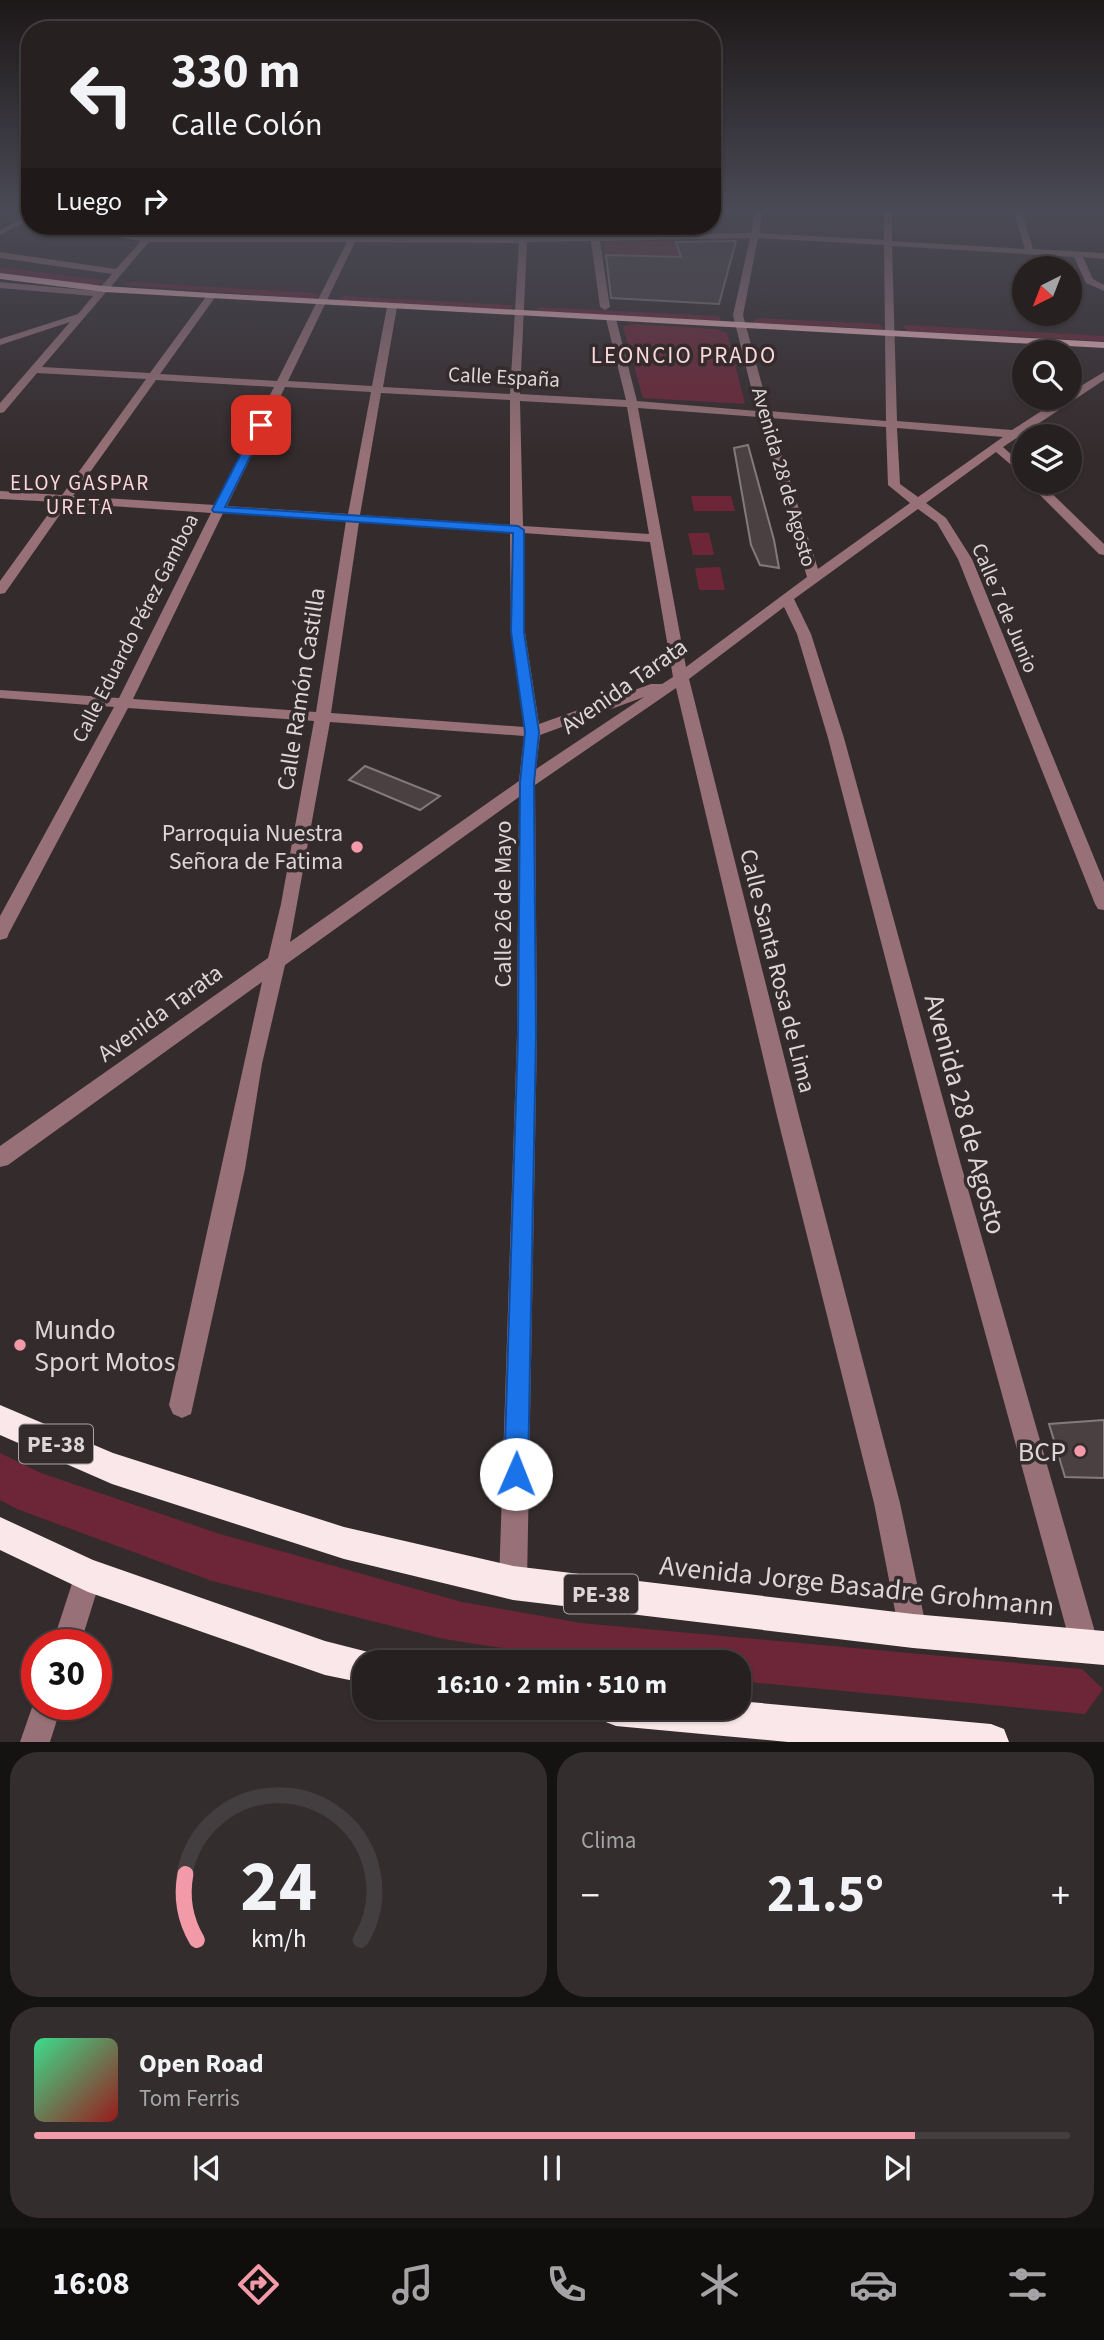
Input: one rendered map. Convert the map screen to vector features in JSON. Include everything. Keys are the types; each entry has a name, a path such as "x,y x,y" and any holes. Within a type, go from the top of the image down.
{"highway":[{"name":"Avenida Jorge Basadre Grohmann","path":"0,1420 112,1468 331,1539 513,1583 913,1631 1094,1647"},
{"path":"0,1533 89,1575 325,1658 352,1664"},
{"path":"711,1720 806,1732 991,1741"}],"main road":[{"path":"137,293 325,298 739,320 888,328 1104,345"},
{"path":"277,293 392,307 521,309"},
{"path":"888,328 1023,329"}],"street":[{"path":"0,410 100,293"},
{"name":"Calle Eduardo Pérez Gamboa","path":"0,933 124,702 327,293"},
{"name":"Calle 26 de Mayo","path":"513,1583 527,1035 527,783 532,732 518,632 516,397 521,293"},
{"name":"Calle Santa Rosa de Lima","path":"605,293 632,404 681,678 788,1116 887,1503 913,1631"},
{"name":"Avenida 28 de Agosto","path":"743,293 739,320 764,415 814,578"},
{"name":"Calle 7 de Junio","path":"888,293 894,485 942,521 965,559 1097,867 1104,904"},
{"path":"0,590 211,296"},
{"name":"Calle Ramón Castilla","path":"182,1405 234,1169 253,1064 278,959 323,716 353,519 392,307"},
{"path":"0,342 80,316"},
{"name":"Calle España","path":"34,370 632,404 1012,434"},
{"name":"Avenida Tarata","path":"1030,424 1104,376"},
{"path":"0,391 23,383"},
{"name":"Avenida Tarata","path":"0,1158 527,783 681,678 1012,436"},
{"path":"997,447 1012,461"},
{"path":"1045,494 1104,551"},
{"path":"0,495 654,538"},
{"name":"Avenida 28 de Agosto","path":"788,599 804,634 836,738 950,1165 1094,1647"},
{"path":"0,694 532,732 681,678"},
{"path":"71,1629 89,1575"},
{"path":"35,1741 42,1720"}],"shaded area":[{"path":"235,293 320,295 313,299"},
{"path":"344,296 514,306 505,311 337,300"},
{"path":"540,307 716,316 720,317 720,321 534,311"},
{"path":"757,318 879,324 884,329 753,322"},
{"name":"LEONCIO PRADO","path":"631,324 717,329 727,333 745,404 643,398 623,327"},
{"path":"907,325 1104,336 1104,341 908,331 903,327"},
{"path":"691,496 731,496 735,511 694,511"},
{"path":"688,533 709,533 714,555 693,555"},
{"path":"720,567 725,590 699,590 695,568"},
{"path":"0,1453 41,1473 220,1534 462,1602 581,1623 1082,1669 1103,1689 1085,1714 751,1682 751,1650 514,1650 444,1639 212,1581 17,1509 0,1500"}],"building":[{"path":"610,293 722,293 719,304 611,298"},
{"path":"748,445 779,568 760,565 751,545 734,448"},
{"path":"365,766 440,796 420,810 349,780"},
{"name":"BCP","path":"1104,1420 1104,1478 1065,1477 1049,1424"}],"place":[{"name":"Parroquia Nuestra Señora de Fatima","path":"357,847"},
{"name":"Mundo Sport Motos","path":"20,1345"},
{"name":"BCP","path":"1080,1451"}],"district":[{"name":"LEONCIO PRADO","path":"684,355"},
{"name":"ELOY GASPAR URETA","path":"80,495"}],"route":[{"path":"261,425 218,510 518,530 518,632 532,732 527,783 527,1035 516,1474"}]}
